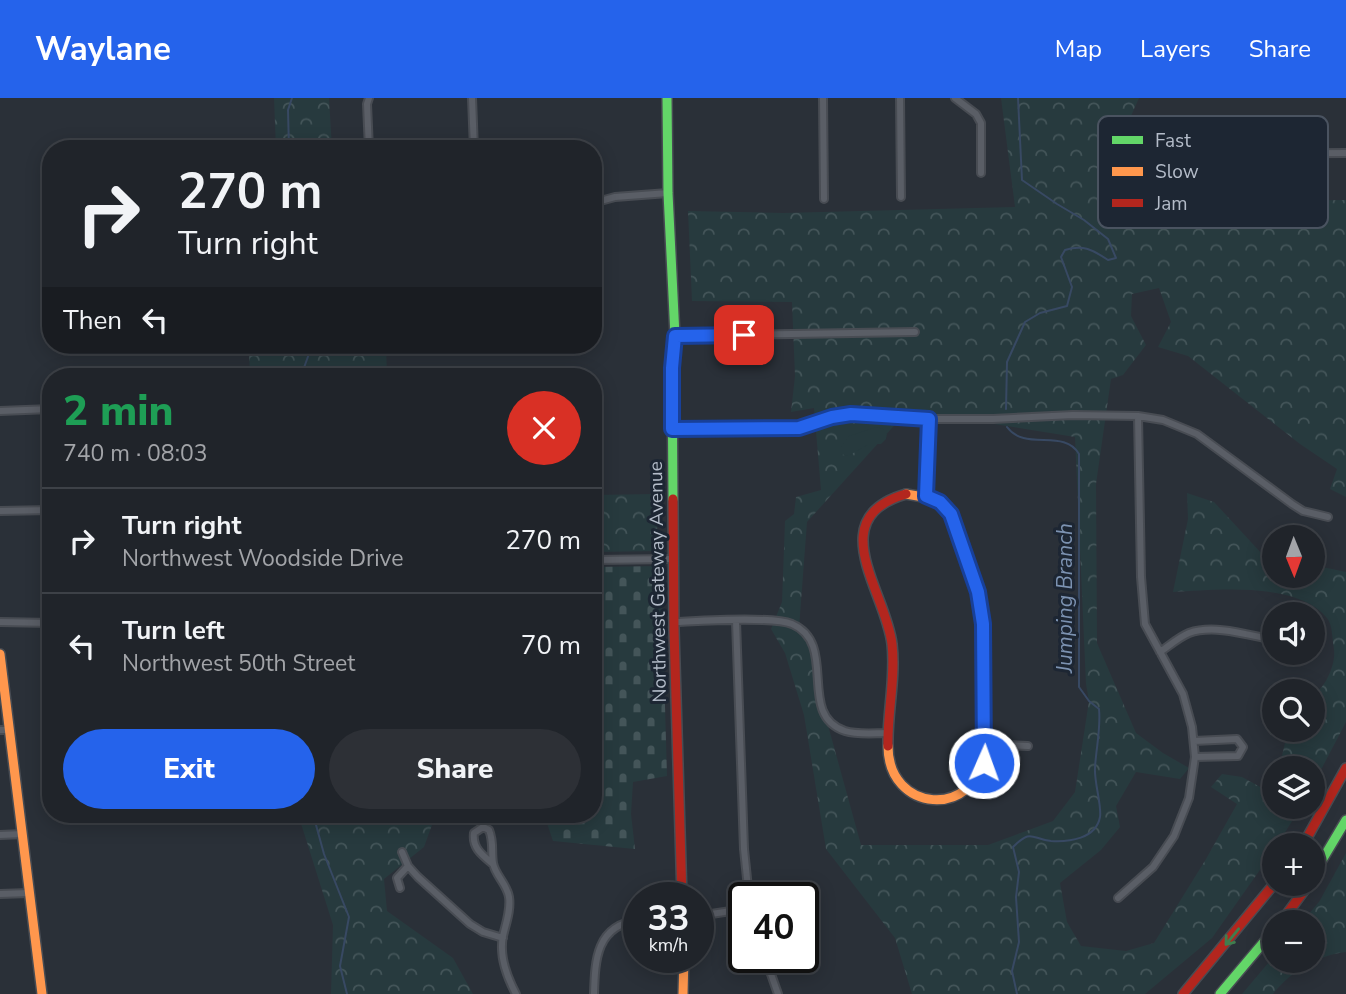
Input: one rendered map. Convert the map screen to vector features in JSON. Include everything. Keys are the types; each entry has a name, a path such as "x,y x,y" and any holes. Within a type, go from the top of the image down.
{"main road":[{"name":"Northwest Gateway Avenue","path":"667,98 668,194 675,336 672,368 674,622 682,882"},
{"path":"906,494 926,496 940,502 951,514 978,592 983,624 984,763 971,787 962,794 932,800 911,794 901,786 889,761 889,699 894,669 893,644 865,559 863,533 872,514 881,504 906,494"},
{"path":"0,654 4,730 23,834 42,994"},
{"path":"1310,833 1346,768"},
{"path":"1325,855 1346,820"},
{"path":"1184,993 1265,896"},
{"path":"1220,994 1262,944"},
{"path":"683,994 685,975"},
{"path":"685,975 690,994"}],"street":[{"path":"369,98 369,140"},
{"path":"472,98 474,140"},
{"path":"823,98 824,199"},
{"path":"900,98 901,197"},
{"path":"955,98 977,115 981,123 981,173"},
{"path":"1328,153 1346,153"},
{"path":"602,202 668,194"},
{"path":"675,336 915,332"},
{"path":"0,411 42,409"},
{"path":"672,429 799,428 851,414 929,419 1106,414 1138,416 1175,424 1197,434 1292,504 1328,517"},
{"path":"1118,898 1153,867 1174,836 1189,798 1195,757 1183,694 1145,624 1143,613 1138,416"},
{"path":"926,496 929,419"},
{"path":"0,511 42,510"},
{"path":"602,560 674,559"},
{"path":"736,621 747,882"},
{"path":"0,622 42,623"},
{"path":"674,622 789,623 808,636 817,656 821,707 826,718 834,725 855,733 888,733"},
{"path":"1160,652 1187,634 1198,631 1221,631 1262,638"},
{"path":"1194,741 1237,739 1243,747 1238,756 1195,757"},
{"path":"985,744 1028,746"},
{"path":"493,864 493,842 489,830 483,827 474,833 474,844 481,855 493,864 505,883 510,899 508,921 502,938 505,967 516,994"},
{"path":"0,835 23,834"},
{"path":"402,852 408,866 470,924 483,932 502,938"},
{"path":"400,888 397,878 408,866"},
{"path":"0,894 29,893"},
{"path":"594,994 595,956 609,933 623,925"},
{"path":"771,973 778,994"}],"green space":[{"path":"274,98 329,98 331,140 276,140"},
{"path":"1001,98 1139,98 1131,116 1098,116 1098,228 1328,228 1328,200 1346,200 1346,497 1330,489 1337,469 1300,444 1188,356 1158,347 1171,322 1159,288 1132,294 1131,316 1146,345 1123,375 1111,379 1096,484 1097,643 1136,733 1189,768 1180,779 1136,772 1116,806 1120,827 1101,850 1060,883 1067,922 1081,946 1126,951 1154,943 1237,804 1211,787 1222,774 1242,777 1262,788 1262,819 1293,819 1285,833 1262,833 1262,867 1212,938 1145,994 912,994 895,938 826,849 804,715 785,653 771,629 782,602 785,521 794,514 796,497 821,490 814,408 791,412 795,376 792,302 692,301 688,211 783,213 1015,207","holes":["901,418 963,419 1075,437 1089,701 1075,792 1053,821 988,845 861,845 826,718 815,647 799,628 807,522"]},
{"path":"249,354 386,354 387,368 250,368"},
{"path":"877,427 887,434 881,444 869,444 848,456 841,454 841,447 849,436"},
{"path":"1187,493 1214,502 1262,554 1262,588 1325,588 1325,568 1346,572 1346,722 1325,762 1325,756 1282,756 1285,742 1325,742 1325,682 1332,668 1334,649 1329,621 1325,616 1325,602 1305,602 1255,590 1173,592 1188,519"},
{"path":"656,494 658,551 602,552 602,495"},
{"path":"661,566 667,776 633,782 631,814 635,849 553,841 547,823 602,823 602,567"},
{"path":"301,823 433,823 424,847 384,879 387,911 453,958 473,994 331,994 333,925"},
{"path":"1346,853 1346,952 1325,957 1325,910 1312,910 1325,896 1325,891"},
{"path":"1262,970 1262,973 1296,973 1273,994 1242,994"}],"waterway":[{"path":"289,140 288,110 292,98"},
{"name":"Jumping Branch","path":"1006,409 1007,362 1025,322 1040,313 1067,306 1072,287 1061,257 1065,250 1083,248 1108,260 1116,258 1108,239 1022,180 1018,98"},
{"path":"304,368 309,354"},
{"name":"Jumping Branch","path":"1007,427 1024,438 1064,442 1079,454 1079,687 1099,709 1095,768 1100,812 1097,824 1081,838 1051,841 1028,836 1013,847 1019,872 1016,897 1019,942 1012,971 1017,994"},
{"path":"315,823 324,854 349,917 340,966 347,994"}],"traffic: fast":[{"path":"667,98 668,193 675,336 672,368 673,499"},
{"path":"1325,855 1346,820"},
{"path":"1220,994 1262,944"}],"traffic: slow":[{"path":"888,746 892,768 902,785 916,795 933,800 950,798 966,789 978,774 985,752 984,632 974,575 957,527 948,511 929,498 906,494"},
{"path":"0,654 42,994"},
{"path":"683,994 684,973"}],"traffic: jam":[{"path":"888,746 892,644 865,559 863,538 868,520 881,505 906,494"},
{"path":"673,499 682,882"},
{"path":"1310,833 1346,768"},
{"path":"1183,994 1264,896"},
{"path":"1290,910 1300,896"}],"route":[{"path":"744,335 675,336 672,429 789,429 808,426 842,414 929,419 926,496 940,502 951,514 958,528 981,607 985,675 984,763"}]}
